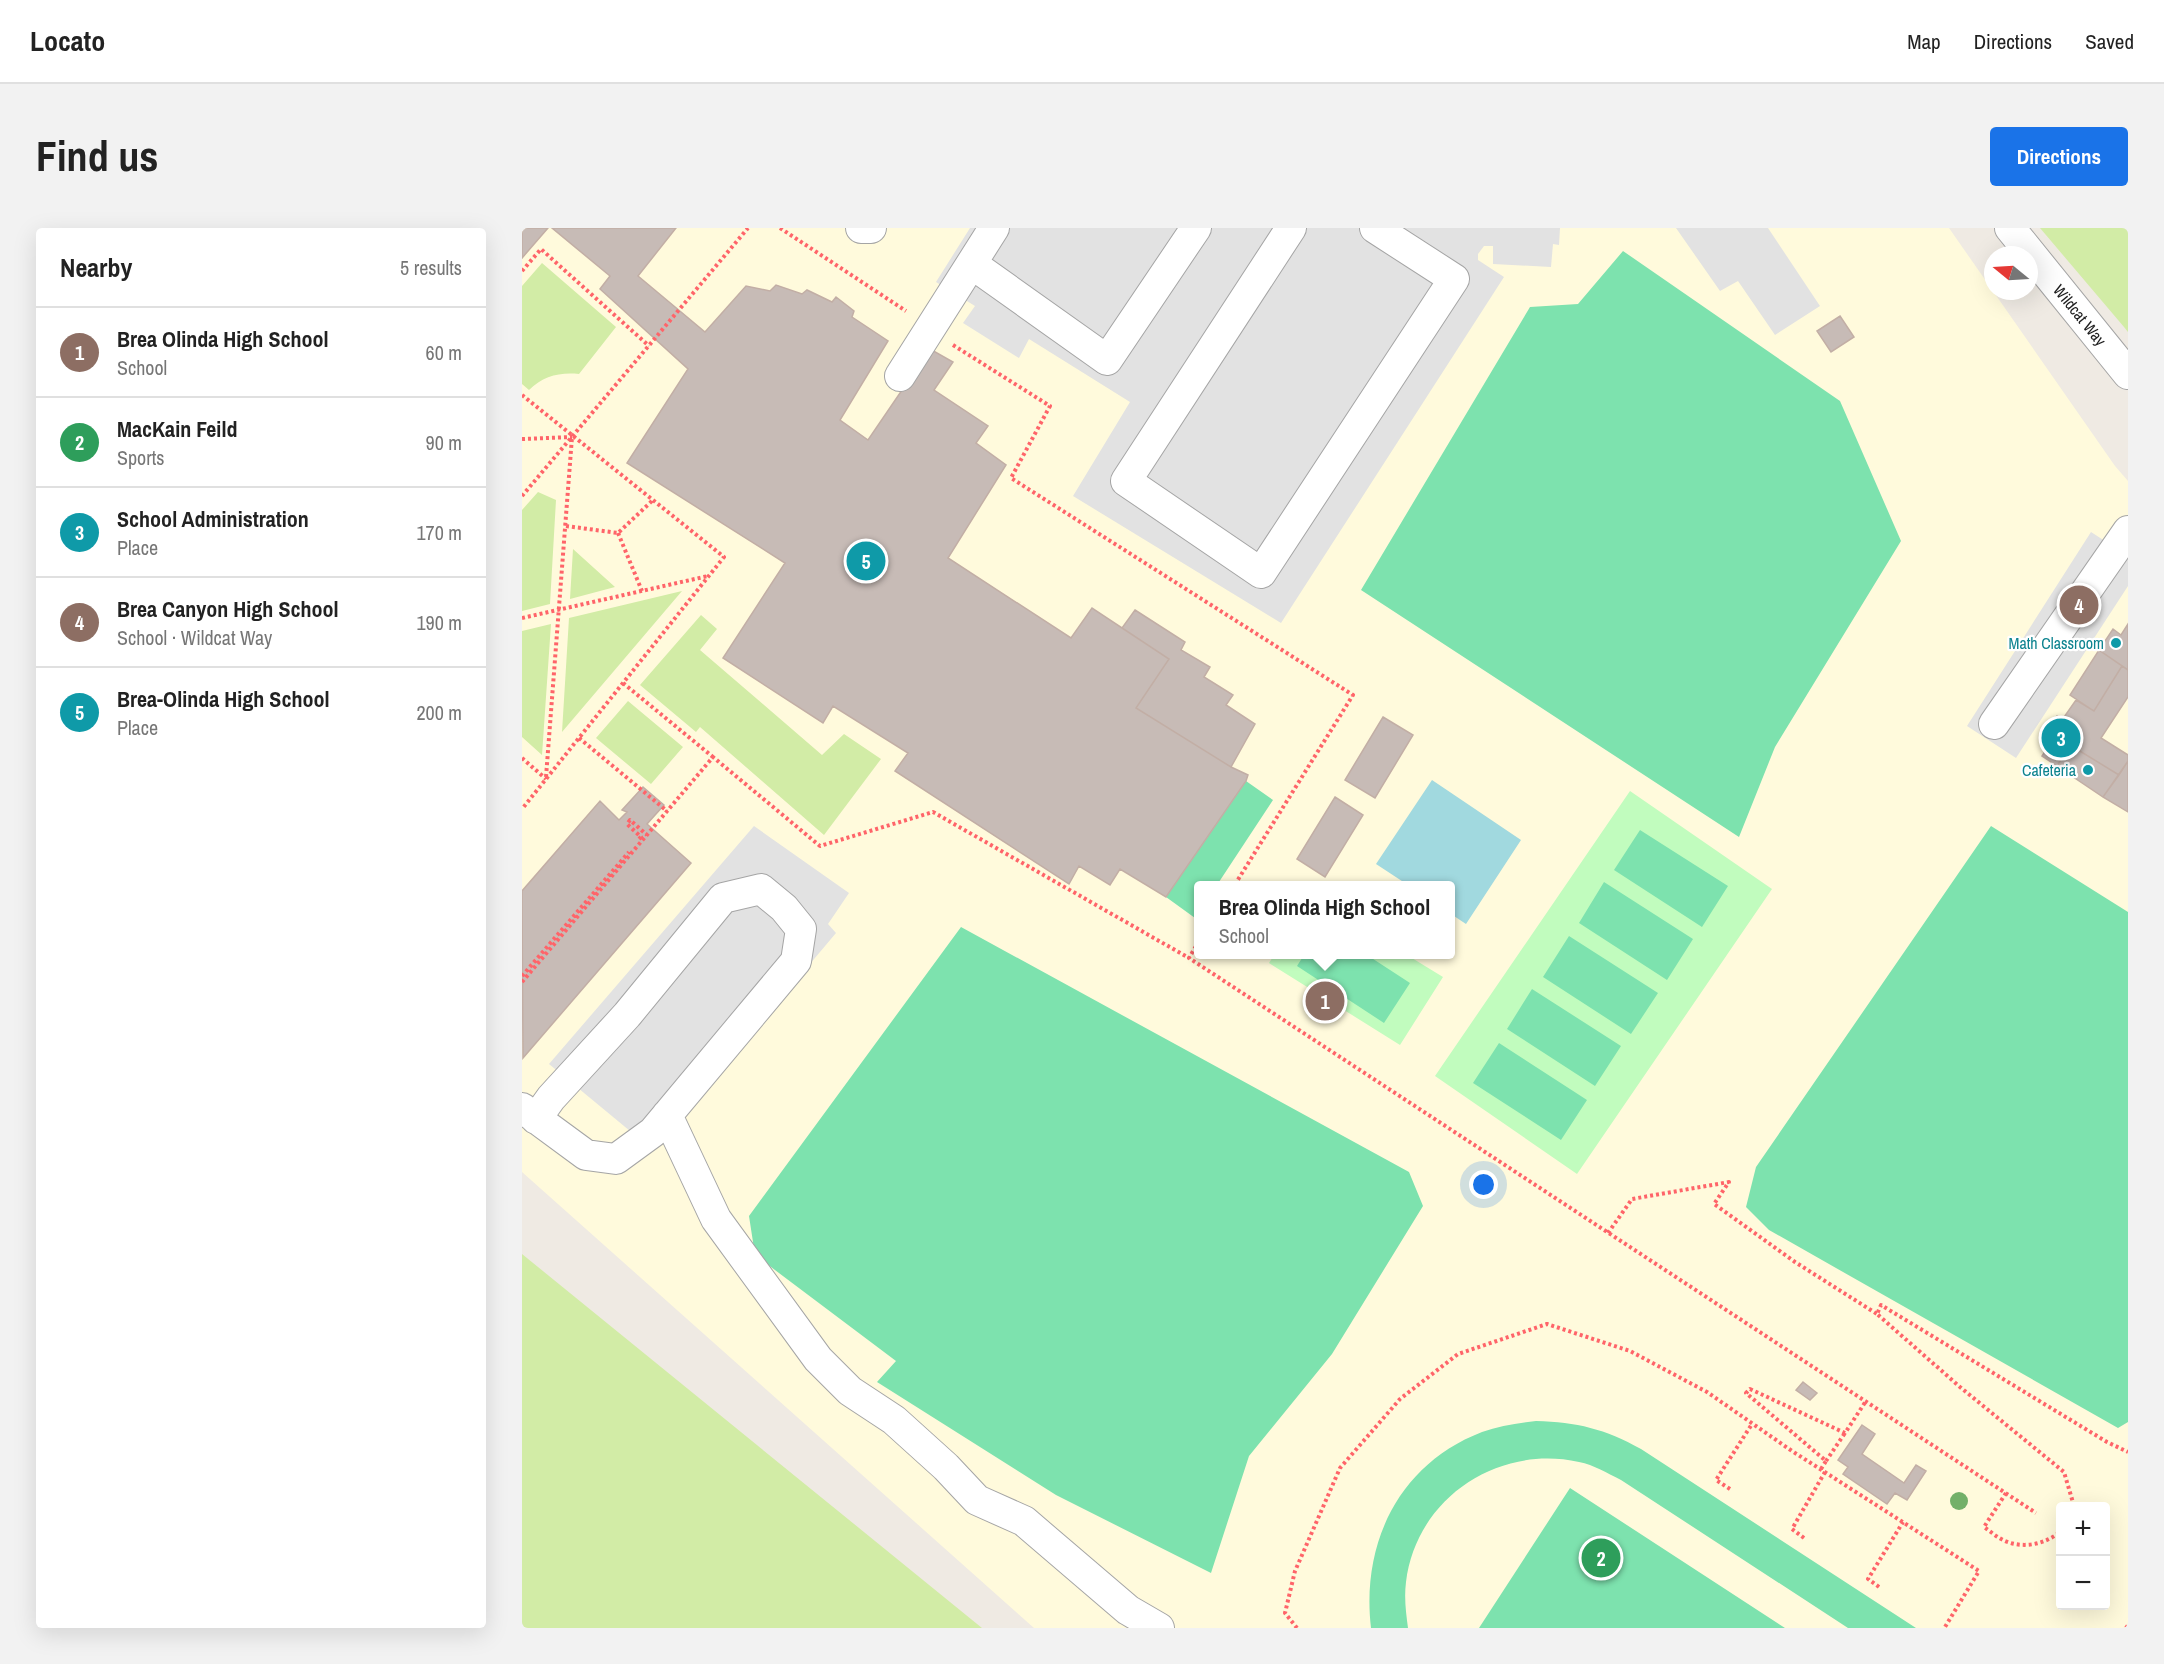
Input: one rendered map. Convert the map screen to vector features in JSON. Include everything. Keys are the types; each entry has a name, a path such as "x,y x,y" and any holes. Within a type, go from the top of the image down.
{"street":[{"path":"861,228 871,228"},
{"path":"900,376 994,228"},
{"path":"972,264 1107,360 1196,228"},
{"path":"1291,228 1126,481 1261,573 1454,279 1375,228"},
{"name":"Wildcat Way","path":"2010,228 2128,374"},
{"path":"1994,724 2128,531"},
{"path":"761,889 784,908 801,929 796,961 653,1132 616,1159 586,1155 529,1113 551,1098 627,1015 723,898 761,889"},
{"path":"667,1115 716,1219 818,1359 850,1391 894,1419 946,1467 977,1500 1024,1521 1128,1610 1159,1628"}],"path":[{"path":"522,496 748,228"},
{"path":"780,228 908,312 930,330 1050,406 1011,478 1353,695 1237,881"},
{"path":"522,271 541,249 650,346"},
{"path":"522,395 724,557 522,809"},
{"path":"522,439 572,437"},
{"path":"546,779 572,437"},
{"path":"618,533 653,500"},
{"path":"566,526 618,533"},
{"path":"618,533 642,591"},
{"path":"522,618 708,576"},
{"path":"622,683 820,846 933,812 1188,958 2036,1512"},
{"path":"579,738 667,811"},
{"path":"522,982 713,757"},
{"path":"522,758 546,779"},
{"path":"522,976 642,837 627,824 630,820 647,835"},
{"path":"1188,958 1194,949"},
{"path":"1608,1233 1632,1199 1729,1182 1714,1204 1795,1262 1877,1314 1960,1387 2064,1472 2073,1502"},
{"path":"1877,1314 1881,1305 2107,1442 2128,1452"},
{"path":"1298,1628 1285,1613 1294,1571 1340,1468 1400,1399 1458,1354 1547,1324 1630,1351 1707,1392 1823,1471 1979,1571 1945,1627 1947,1628"},
{"path":"1826,1461 1746,1393 1750,1389 1845,1433"},
{"path":"1804,1538 1792,1529 1826,1461 1866,1401"},
{"path":"1730,1490 1716,1480 1752,1424"},
{"path":"2006,1493 1984,1527 2006,1541 2030,1545 2050,1540 2056,1536"},
{"path":"1879,1587 1868,1579 1903,1522"}],"shaded area":[{"path":"522,228 1949,228 1984,278 1984,300 1999,300 2115,466 2128,481 2128,1628 1034,1628 522,1172"},
{"path":"970,228 1560,228 1559,245 1553,244 1551,267 1493,264 1493,246 1484,246 1478,254 1478,260 1504,277 1281,623 1073,496 1130,402 1029,339 1019,358 963,323 975,306 936,282"},
{"path":"1676,228 1768,228 1820,306 1775,335 1738,281 1720,291"},
{"path":"2091,532 2128,556 2128,586 2016,758 1967,726"},
{"path":"754,826 849,893 828,924 836,933 653,1150 549,1064"}],"green space":[{"path":"2040,228 2128,228 2128,332 2124,327"},
{"path":"1623,251 1840,401 1901,541 1775,747 1739,837 1361,590 1530,307 1578,304"},
{"path":"542,263 616,327 579,374 552,376 540,381 529,390 522,384 522,286"},
{"path":"538,492 556,500 550,604 522,611 522,510"},
{"path":"573,549 615,587 570,599"},
{"path":"682,591 562,732 569,618"},
{"path":"701,615 717,629 700,650 822,755 844,734 881,759 824,835 700,727 696,732 640,685"},
{"path":"551,624 542,755 522,737 522,631"},
{"path":"628,701 683,747 651,784 596,738"},
{"path":"1246,781 1273,800 1220,881 1194,881 1194,917 1166,897"},
{"path":"1630,791 1772,889 1577,1174 1435,1076"},
{"path":"1991,826 2128,912 2128,1422 2118,1428 1769,1230 1746,1207 1756,1167"},
{"path":"1640,830 1728,886 1702,927 1614,870"},
{"path":"1604,882 1693,939 1667,980 1579,923"},
{"path":"961,927 1409,1172 1423,1206 1332,1354 1249,1456 1211,1573 1056,1495 877,1382 896,1361 755,1255 749,1216"},
{"path":"1569,936 1658,993 1631,1034 1543,977"},
{"path":"1272,959 1414,959 1443,977 1400,1045 1269,963"},
{"path":"1301,959 1373,959 1410,983 1384,1023 1297,966"},
{"path":"1532,989 1621,1046 1595,1086 1507,1029"},
{"path":"1499,1043 1587,1100 1561,1140 1473,1083"},
{"path":"522,1254 982,1628 522,1628"},
{"path":"1536,1421 1590,1428 1615,1436 1641,1449 1916,1628 1848,1628 1621,1480 1585,1463 1548,1459 1519,1461 1491,1470 1465,1484 1444,1503 1426,1526 1413,1552 1405,1588 1408,1628 1371,1628 1369,1596 1372,1566 1380,1537 1392,1510 1408,1486 1428,1464 1453,1446 1488,1430"},
{"path":"1570,1488 1785,1628 1479,1628"}],"water":[{"path":"1432,780 1521,840 1466,924 1455,917 1455,881 1402,881 1376,864"}],"building":[{"path":"522,228 548,228 522,258"},
{"path":"552,228 676,228 638,276 705,332 746,286 770,291 776,285 802,294 807,290 832,302 836,297 854,311 852,317 888,341 840,420 868,440 930,349 953,362 934,390 988,426 976,443 1006,465 948,558 1071,638 1092,608 1169,659 1136,708 1231,767 1248,775 1166,897 1120,869 1110,885 1079,866 1069,884 895,771 908,753 833,706 823,723 723,658 785,563 627,463 688,369 600,289 610,276"},
{"path":"1840,316 1854,337 1831,352 1817,331"},
{"path":"1135,610 1185,642 1181,650 1210,667 1204,677 1233,695 1226,705 1255,724 1231,767 1136,708 1169,659 1122,628"},
{"name":"Math Classroom","path":"2128,624 2128,670 2099,650 2113,629 2121,635"},
{"path":"2099,650 2122,666 2094,711 2070,695"},
{"path":"2122,666 2128,670 2128,697 2101,738 2128,755 2128,761 2119,775 2070,745 2079,731 2062,720 2076,700 2094,711"},
{"path":"2057,716 2079,731 2057,766 2042,756 2052,741 2044,736"},
{"path":"1383,717 1413,735 1375,798 1345,780"},
{"name":"Cafeteria","path":"2070,745 2119,775 2103,797 2057,766"},
{"path":"2128,761 2128,812 2103,797"},
{"path":"643,787 664,805 647,824 691,863 523,1058 522,891 600,801 619,820 627,812 622,810"},
{"path":"1335,797 1363,815 1325,877 1297,859"},
{"path":"1803,1382 1817,1393 1810,1400 1796,1390"},
{"path":"1862,1425 1875,1434 1862,1454 1904,1483 1916,1465 1926,1471 1907,1500 1895,1493 1887,1504 1843,1474 1848,1467 1838,1460"}],"place":[{"name":"Brea-Olinda High School","path":"866,561"},
{"name":"Brea Canyon High School","path":"2079,605"},
{"name":"Math Classroom","path":"2116,643"},
{"name":"School Administration","path":"2061,738"},
{"name":"Cafeteria","path":"2088,770"},
{"name":"Brea Olinda High School","path":"1325,1001"},
{"name":"MacKain Feild","path":"1601,1558"}]}
